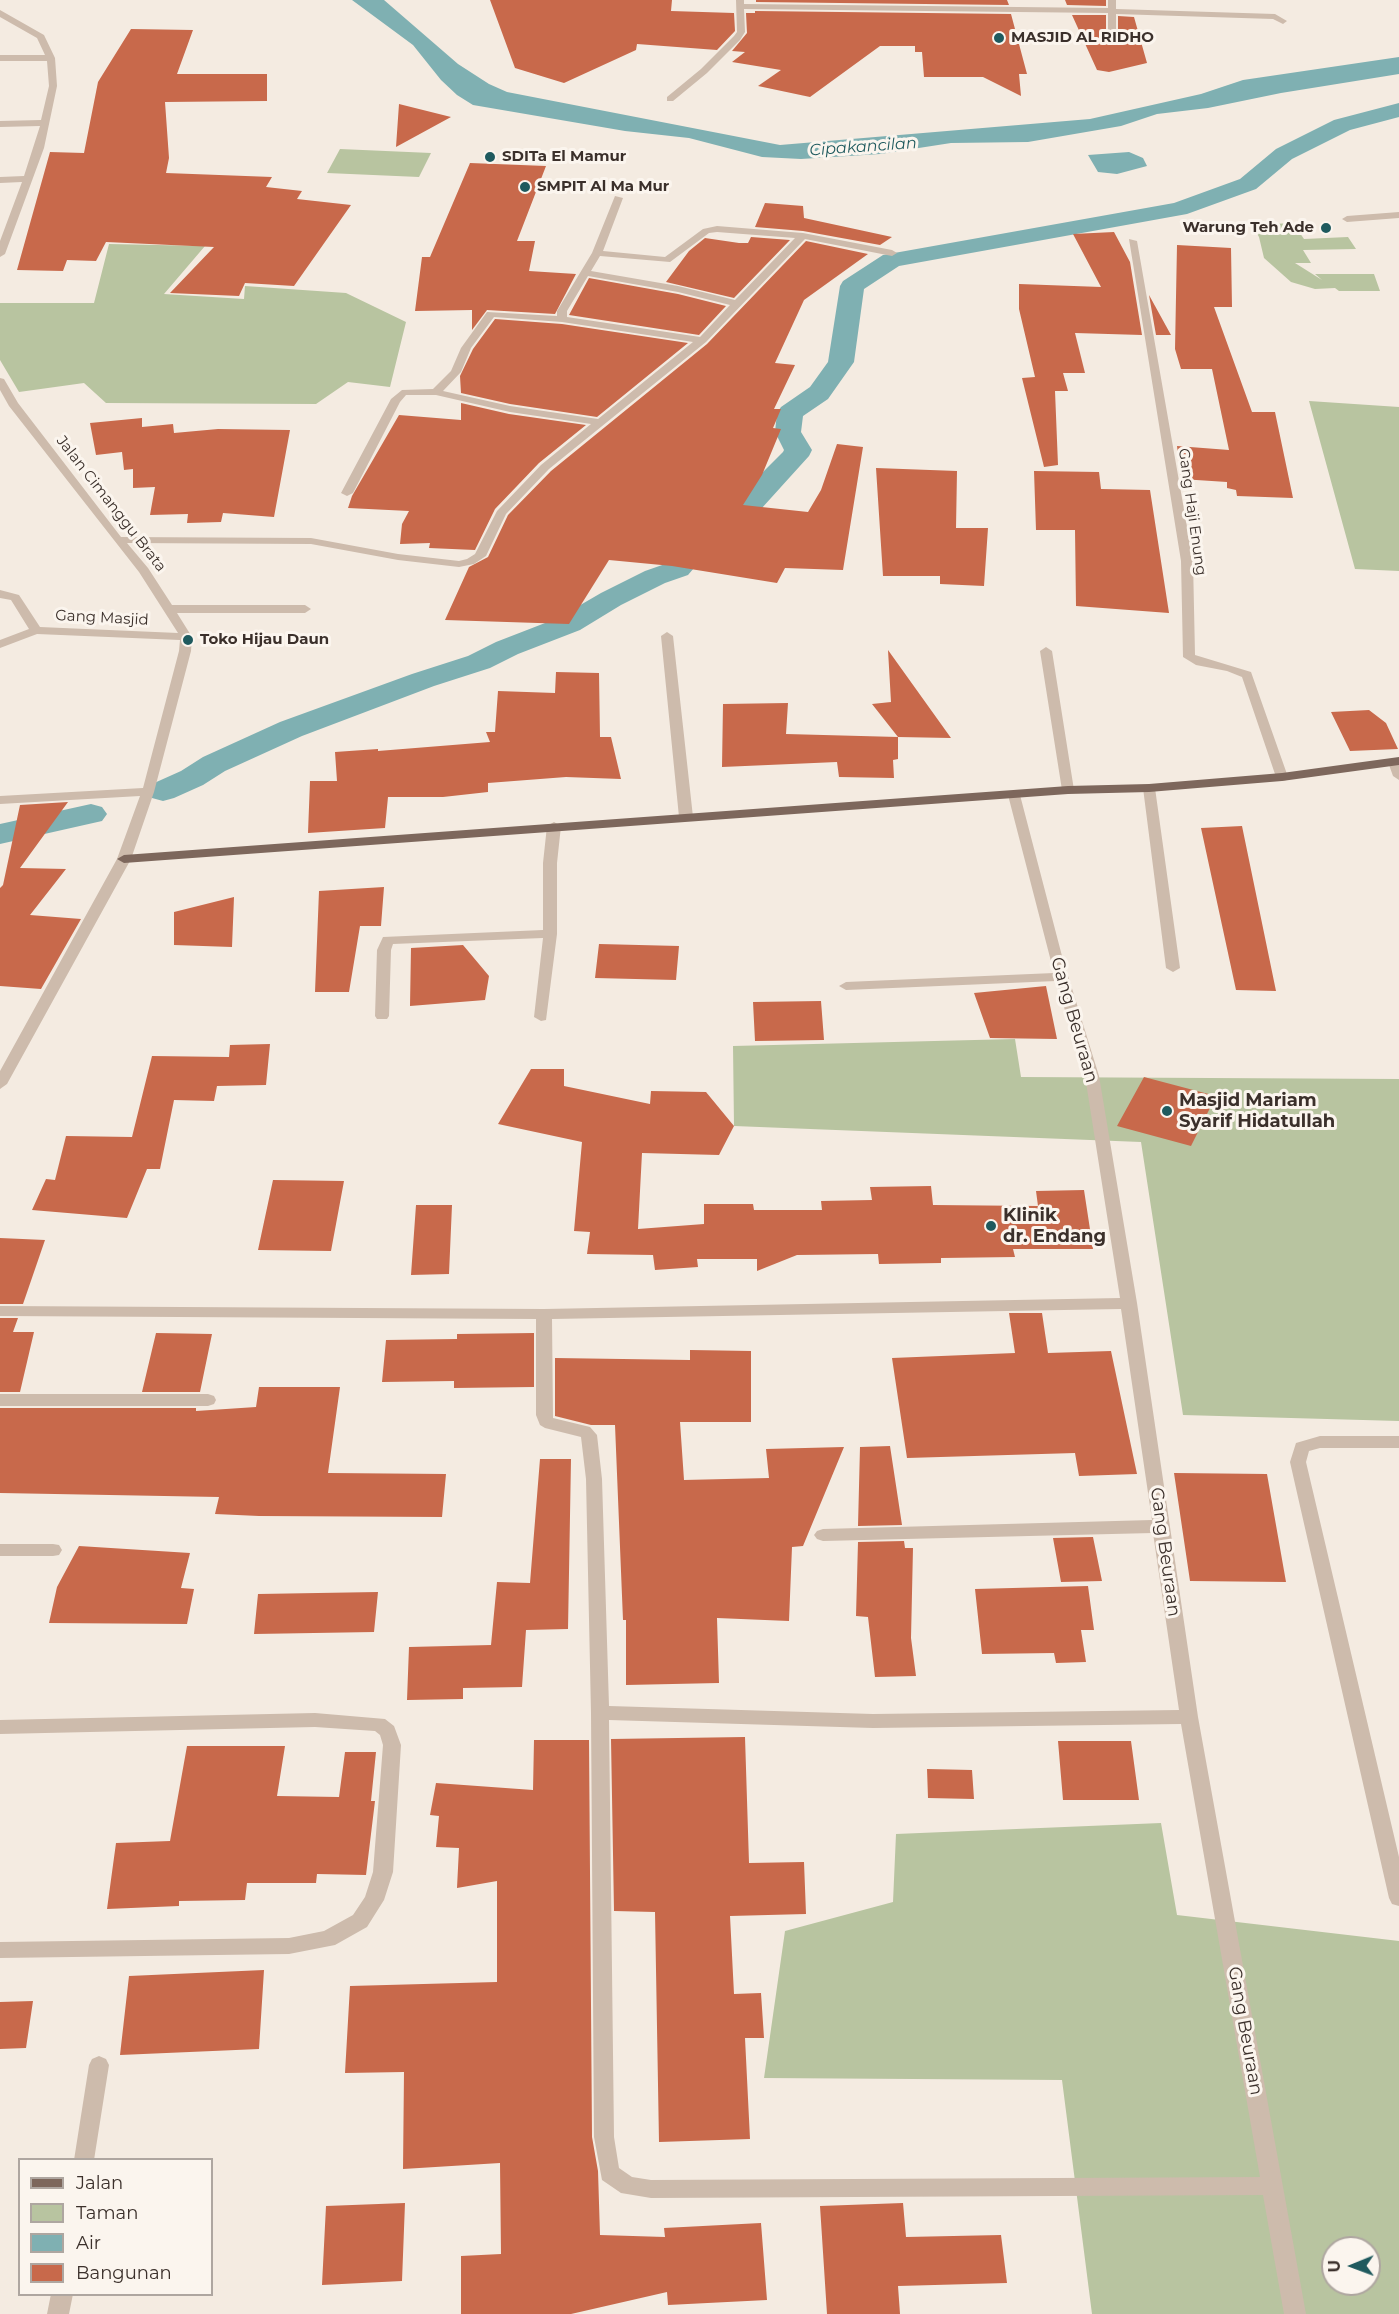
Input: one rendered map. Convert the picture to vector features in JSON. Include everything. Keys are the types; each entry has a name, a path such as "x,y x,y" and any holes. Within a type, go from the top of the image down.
{"main road":[{"path":"124,859 1068,790 1149,788 1282,777 1396,761"}],"street":[{"path":"1112,0 1112,38"},
{"path":"670,99 704,71 737,38 741,32 740,3 1239,15 1275,17 1283,21"},
{"path":"0,14 41,37 51,58 53,86 43,123 42,137 0,254"},
{"path":"0,58 51,58"},
{"path":"0,124 43,123"},
{"path":"0,180 27,179"},
{"path":"562,319 562,310 597,253 618,198"},
{"path":"1347,219 1399,215"},
{"path":"597,253 667,260 706,231 717,229 803,236 892,253"},
{"path":"118,540 311,541 398,557 459,564 470,562 480,556 501,513 545,467 702,340 803,236"},
{"name":"Gang Haji Enung","path":"1132,241 1187,561 1189,657 1247,675 1282,777"},
{"path":"585,273 669,287 737,304"},
{"path":"436,392 456,372 466,348 491,314 562,319 702,340"},
{"name":"Jalan Cimanggu Brata","path":"0,381 13,404 118,540 144,570 186,637"},
{"path":"347,493 392,406 402,393 416,390 436,392 510,409 599,422"},
{"path":"0,404 13,404"},
{"name":"Gang Masjid","path":"0,594 15,597 36,630 186,637"},
{"path":"168,609 305,609"},
{"path":"0,644 4,640 36,630"},
{"path":"667,636 686,817"},
{"path":"0,1084 124,859 148,792 185,651 186,637"},
{"path":"1046,651 1068,790"},
{"path":"1396,761 1399,776"},
{"path":"1149,788 1173,968"},
{"path":"0,800 148,792"},
{"name":"Gang Beuraan","path":"1014,795 1062,977 1090,1065 1129,1303 1189,1717 1295,2314"},
{"path":"541,1017 550,934 550,863 554,826"},
{"path":"382,1016 384,950 388,940 550,934"},
{"path":"846,986 1062,977"},
{"path":"0,1311 544,1314 1129,1303"},
{"path":"544,1314 546,1421 584,1431 589,1435 594,1479 600,1713 604,2137 609,2173 628,2186 651,2189 1273,2186"},
{"path":"0,1400 208,1400"},
{"path":"1399,1442 1320,1442 1302,1447 1298,1462 1399,1898"},
{"path":"823,1535 1162,1526"},
{"path":"0,1550 53,1550"},
{"path":"600,1713 873,1721 1189,1717"},
{"path":"0,1727 315,1720 379,1724 388,1731 392,1745 383,1872 377,1891 374,1900 360,1921 328,1939 289,1946 0,1950"},
{"path":"84,2158 99,2065"},
{"path":"58,2314 62,2296"}],"green space":[{"path":"340,149 431,153 419,177 327,173"},
{"path":"1293,223 1304,239 1348,237 1356,249 1303,250 1311,263 1295,263 1322,280 1315,274 1374,274 1380,291 1315,289 1291,282 1264,258 1259,237 1252,225"},
{"path":"109,244 205,246 164,294 244,299 245,286 346,293 406,322 390,387 348,382 316,404 106,403 84,383 19,392 0,360 0,303 94,303"},
{"path":"1309,401 1399,407 1399,571 1355,569"},
{"path":"1015,1039 1021,1077 1399,1079 1399,1421 1183,1415 1141,1142 734,1126 733,1046"},
{"path":"1161,1823 1177,1915 1399,1941 1399,2314 1092,2314 1062,2080 764,2078 785,1931 893,1902 896,1834"}],"water":[{"name":"Cipakancilan","path":"352,0 384,0 458,64 489,84 507,92 780,145 1090,119 1201,94 1243,80 1399,57 1399,74 1281,93 1208,108 1157,114 1121,126 1028,142 951,143 880,154 801,159 762,157 689,138 625,131 473,105 457,95 441,80 413,45"},
{"path":"1129,152 1143,158 1147,166 1117,174 1098,172 1088,155"}],"building":[{"path":"490,0 672,0 671,11 734,13 735,31 717,50 637,44 636,50 564,83 515,68"},
{"path":"756,0 1007,0 1009,5 756,2"},
{"path":"1065,0 1106,0 1106,6 1067,5"},
{"path":"755,11 1011,14 1027,74 1019,74 1021,96 983,77 924,77 922,52 915,52 915,46 880,46 810,97 758,86 781,70 732,62 745,52 732,51 747,33 746,13 755,13"},
{"path":"1072,15 1106,15 1106,38 1112,43 1118,38 1118,16 1134,17 1147,63 1109,72 1097,70"},
{"path":"131,29 193,30 177,74 267,74 267,101 165,102 169,158 166,173 272,177 266,187 302,191 297,199 351,205 294,286 245,283 239,296 170,293 214,247 106,242 96,261 67,260 63,271 17,270 50,152 84,153 98,82"},
{"path":"399,104 451,117 396,147"},
{"path":"470,163 546,166 517,241 535,241 529,271 576,274 555,314 487,310 472,330 472,310 415,311 422,257 430,257"},
{"path":"765,203 803,206 804,218 892,237 880,245 803,231 755,227"},
{"path":"1114,232 1130,262 1142,335 1075,333 1085,373 1063,373 1068,391 1055,391 1058,465 1044,467 1022,378 1035,377 1019,309 1019,284 1101,287 1073,234"},
{"path":"751,237 790,240 734,298 666,282 689,251 705,238 748,243"},
{"path":"806,241 868,254 804,300 775,363 795,365 774,409 781,409 773,428 781,429 762,475 743,505 808,512 821,490 837,444 863,447 843,570 785,568 777,583 672,566 609,560 569,624 445,620 469,567 488,557 508,515 551,471 707,344"},
{"path":"1177,245 1231,248 1232,307 1214,307 1252,412 1275,412 1293,498 1237,496 1236,490 1227,488 1227,482 1181,479 1177,446 1229,450 1212,369 1181,369 1175,349"},
{"path":"589,278 678,294 726,306 699,335 569,315"},
{"path":"1149,295 1171,335 1156,335"},
{"path":"495,319 562,324 688,343 597,417 510,404 461,393 460,376 473,349"},
{"path":"461,403 509,414 586,425 539,463 495,509 475,550 429,548 430,543 400,544 402,524 409,511 348,508 352,496 399,415 461,420"},
{"path":"142,418 142,427 173,424 174,433 218,429 290,430 274,517 223,513 221,522 187,523 188,514 150,515 155,487 133,488 133,469 124,470 122,452 96,455 90,423"},
{"path":"876,468 957,471 956,528 988,528 984,586 940,584 940,576 883,576"},
{"path":"1034,471 1099,472 1101,489 1150,490 1169,613 1076,606 1075,530 1036,530"},
{"path":"888,650 951,738 898,737 872,704 891,702"},
{"path":"556,672 599,673 600,737 611,737 621,779 566,777 488,783 488,792 443,797 388,797 385,828 308,833 310,781 337,781 335,752 490,742 486,732 495,732 498,691 555,693"},
{"path":"788,703 786,734 898,737 898,759 893,760 894,778 839,777 837,762 722,767 723,704"},
{"path":"1369,710 1386,723 1398,749 1350,751 1331,712"},
{"path":"68,802 20,868 66,869 30,915 81,919 41,989 0,986 0,888 3,885 20,805"},
{"path":"1242,826 1276,991 1236,990 1201,828"},
{"path":"384,887 381,926 360,926 349,992 315,992 319,891"},
{"path":"234,897 232,947 174,945 174,912"},
{"path":"599,944 679,946 676,980 595,978"},
{"path":"463,945 489,976 485,1000 410,1006 411,948"},
{"path":"1046,986 1057,1039 990,1038 974,993"},
{"path":"821,1001 824,1040 755,1041 753,1002"},
{"path":"270,1044 266,1085 217,1086 214,1101 174,1100 160,1169 147,1169 127,1218 32,1210 46,1179 55,1180 66,1136 132,1137 152,1056 229,1057 230,1045"},
{"path":"531,1069 564,1069 564,1086 650,1104 651,1091 706,1092 734,1126 719,1155 642,1153 638,1229 704,1224 704,1204 753,1204 754,1210 822,1210 821,1201 872,1200 870,1187 931,1186 933,1205 1038,1206 1036,1191 1084,1190 1093,1249 1013,1249 1015,1257 941,1258 941,1263 879,1264 878,1254 797,1255 757,1271 757,1259 697,1259 698,1267 655,1270 653,1255 587,1254 590,1232 574,1231 582,1142 498,1124"},
{"name":"Masjid Mariam Syarif Hidatullah","path":"1144,1077 1216,1096 1191,1146 1117,1126"},
{"path":"273,1180 344,1181 331,1251 258,1250"},
{"path":"416,1205 452,1205 449,1274 411,1275"},
{"path":"0,1238 45,1240 23,1304 0,1304"},
{"path":"1009,1313 1042,1313 1048,1353 1111,1351 1137,1474 1079,1476 1075,1453 907,1458 892,1358 1015,1353"},
{"path":"0,1318 18,1318 13,1332 34,1332 20,1392 0,1392"},
{"path":"156,1333 212,1334 200,1392 142,1392"},
{"path":"534,1333 534,1387 454,1388 454,1381 382,1382 386,1340 457,1339 457,1334"},
{"path":"690,1350 751,1351 751,1422 680,1422 684,1480 769,1478 766,1449 844,1447 803,1546 792,1547 789,1621 717,1618 719,1683 626,1685 626,1620 623,1620 615,1425 591,1425 555,1416 555,1358 690,1360"},
{"path":"259,1387 340,1387 328,1473 446,1474 442,1517 215,1514 219,1497 0,1493 0,1408 196,1408 196,1411 256,1407"},
{"path":"890,1446 902,1525 858,1526 860,1447"},
{"path":"540,1459 571,1459 568,1629 526,1630 522,1687 463,1688 463,1699 407,1700 409,1647 491,1645 497,1582 530,1583"},
{"path":"1174,1473 1267,1474 1286,1582 1190,1581"},
{"path":"1093,1537 1102,1581 1061,1582 1053,1538"},
{"path":"904,1541 905,1548 913,1548 911,1638 916,1676 875,1677 868,1617 856,1616 858,1542"},
{"path":"79,1546 190,1553 181,1588 194,1589 187,1624 49,1623 57,1587"},
{"path":"1088,1586 1094,1630 1081,1630 1086,1662 1056,1663 1054,1653 982,1654 975,1589"},
{"path":"378,1592 374,1632 254,1634 258,1594"},
{"path":"745,1737 749,1863 804,1862 806,1914 730,1916 734,1994 761,1993 764,2038 745,2038 750,2139 659,2142 655,1912 614,1911 611,1739"},
{"path":"534,1740 589,1740 592,2137 598,2171 600,2235 665,2237 664,2228 761,2223 767,2300 668,2305 667,2292 571,2314 461,2314 461,2256 501,2254 500,2163 403,2169 404,2072 345,2073 350,1986 497,1982 497,1881 457,1888 459,1848 436,1847 439,1816 430,1815 436,1783 533,1790"},
{"path":"1058,1741 1131,1741 1139,1800 1063,1800"},
{"path":"187,1746 285,1746 277,1796 339,1797 345,1752 376,1752 371,1801 375,1801 366,1875 317,1874 316,1883 247,1883 245,1900 179,1901 179,1906 107,1909 116,1843 170,1841"},
{"path":"927,1769 972,1770 974,1799 928,1798"},
{"path":"264,1970 259,2049 120,2055 129,1976"},
{"path":"33,2001 26,2048 0,2049 0,2002"},
{"path":"405,2203 402,2281 322,2285 326,2206"},
{"path":"903,2203 906,2237 1001,2235 1007,2283 898,2286 900,2314 827,2314 820,2206"}],"waterway":[{"path":"163,791 192,778 214,764 291,729 423,680 479,662 507,648 569,624 611,599 655,577 678,569 684,562 697,558 713,545 757,494 795,456 798,450 788,432 790,413 819,393 841,362 852,286 892,260 1179,209 1248,184 1284,154 1342,125 1399,110"},
{"path":"0,834 91,814"}],"place":[{"name":"MASJID AL RIDHO","path":"999,38"},
{"name":"SDITa El Mamur","path":"490,157"},
{"name":"SMPIT Al Ma Mur","path":"525,187"},
{"name":"Warung Teh Ade","path":"1326,228"},
{"name":"Toko Hijau Daun","path":"188,640"},
{"name":"Masjid Mariam Syarif Hidatullah","path":"1167,1111"},
{"name":"Klinik dr. Endang","path":"991,1226"}]}
